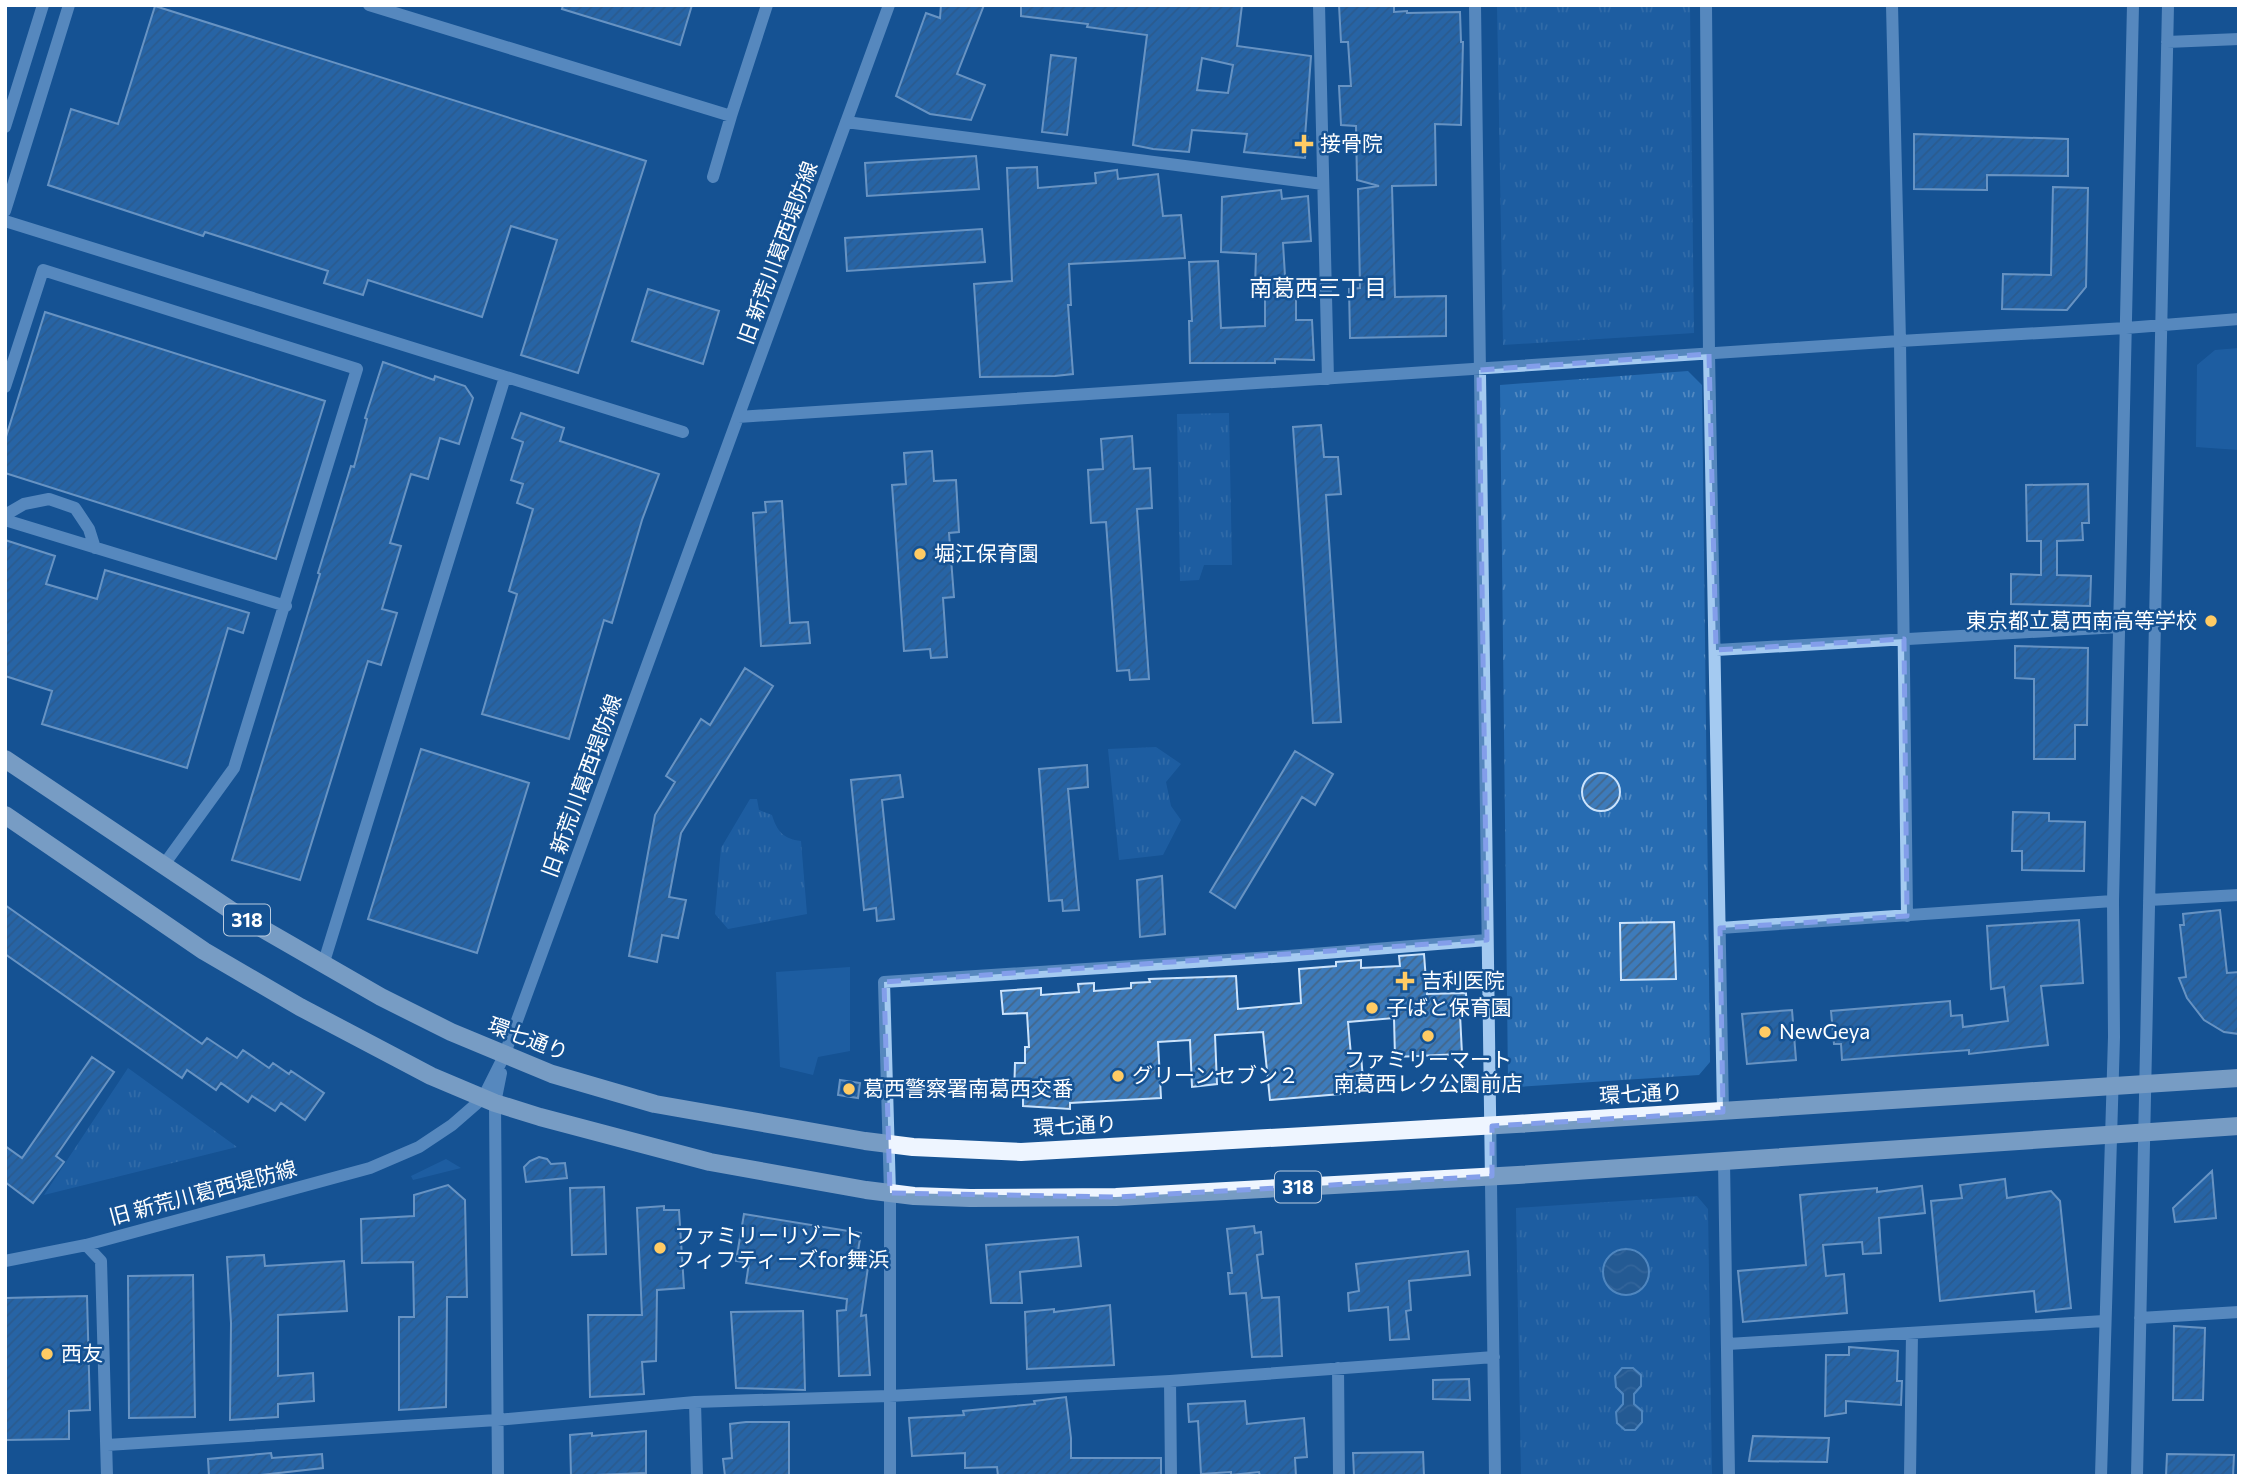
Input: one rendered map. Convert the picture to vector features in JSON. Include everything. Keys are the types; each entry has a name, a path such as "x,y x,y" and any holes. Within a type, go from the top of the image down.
{"main road":[{"name":"環七通り","path":"5,759 235,913 323,965 428,1021 504,1056 552,1074 655,1104 889,1144 935,1149 1021,1152 1723,1112 2239,1078"},
{"name":"318","path":"5,815 204,951 360,1040 431,1076 540,1117 710,1162 890,1193 970,1198 1091,1197 1492,1176 2239,1126"}],"street":[{"path":"5,127 43,5"},
{"path":"5,211 69,5"},
{"path":"369,5 731,116"},
{"path":"713,177 766,5"},
{"name":"旧 新荒川葛西堤防線","path":"5,1261 86,1245 370,1168 419,1147 489,1100 889,5"},
{"path":"1319,5 1328,379"},
{"path":"1475,5 1495,1476"},
{"path":"1706,5 1709,354 1723,1112"},
{"path":"1892,5 1907,916"},
{"path":"2101,1476 2112,1088 2113,901 2133,5"},
{"path":"2137,1476 2168,5"},
{"path":"2167,42 2239,39"},
{"path":"846,122 1323,184"},
{"path":"5,221 683,432"},
{"path":"5,387 43,270 357,369 234,768 163,866"},
{"path":"738,417 2239,319"},
{"path":"323,965 505,377"},
{"path":"5,517 24,504 49,499 75,508 89,528 95,548"},
{"path":"5,517 95,548 286,606"},
{"path":"1716,650 2119,627"},
{"path":"2149,900 2239,895"},
{"path":"1720,928 2113,901"},
{"path":"890,1476 890,1193 884,982 1288,956 1487,940"},
{"path":"489,1100 498,1476"},
{"path":"1724,1161 1729,1476"},
{"path":"86,1245 101,1261 107,1476"},
{"path":"2140,1318 2239,1312"},
{"path":"1728,1344 2104,1321"},
{"path":"1910,1476 1912,1334"},
{"path":"107,1445 497,1420 695,1402 889,1396 1170,1381 1494,1357"},
{"path":"1338,1368 1339,1476"},
{"path":"1170,1381 1171,1476"},
{"path":"695,1402 697,1476"}],"highlighted area":[{"path":"1709,354 1716,650 1904,639 1907,916 1720,928 1723,1112 1492,1126 1492,1176 1116,1197 890,1193 884,982 1487,940 1479,370"}],"green space":[{"path":"1497,5 1690,5 1694,333 1503,345"},
{"path":"2239,348 2239,450 2196,447 2197,365 2215,350"},
{"path":"1688,371 1702,385 1710,1062 1699,1075 1517,1087 1508,1082 1500,385"},
{"path":"1229,413 1232,565 1204,565 1199,580 1180,581 1177,414"},
{"path":"1156,747 1181,764 1166,782 1171,806 1181,820 1163,855 1119,860 1108,749"},
{"path":"750,799 757,799 759,810 772,815 782,833 801,841 807,914 728,929 715,914 721,848"},
{"path":"850,967 850,1051 818,1057 813,1075 780,1067 776,972"},
{"path":"128,1068 237,1147 44,1195"},
{"path":"446,1159 461,1168 413,1180 411,1176"},
{"path":"1697,1196 1708,1209 1712,1476 1521,1476 1516,1208"}],"water":[{"path":"1626,1249 1642,1256 1649,1272 1642,1288 1626,1295 1610,1288 1603,1272 1610,1256"},
{"path":"1622,1368 1633,1368 1641,1375 1641,1386 1634,1394 1634,1404 1642,1411 1642,1422 1635,1430 1625,1430 1617,1423 1616,1412 1623,1404 1623,1394 1616,1387 1615,1376"}],"building":[{"path":"563,5 692,5 680,45 562,9"},
{"path":"941,5 984,5 957,74 985,85 971,120 930,114 896,96 926,13 940,18"},
{"path":"1021,5 1242,5 1237,46 1311,56 1305,158 1244,152 1247,134 1192,130 1189,152 1133,145 1147,35 1021,16","holes":["1202,58 1233,65 1228,93 1197,90"]},
{"path":"1339,5 1394,5 1394,12 1407,13 1460,12 1463,42 1461,125 1435,124 1436,185 1392,186 1395,297 1446,296 1446,336 1350,338 1349,289 1360,288 1358,189 1379,186 1357,180 1356,126 1341,125 1339,86 1351,86 1348,42 1341,42"},
{"path":"155,6 646,161 578,373 521,355 557,240 511,226 482,317 368,280 363,295 324,283 328,271 205,232 203,236 48,185 71,109 118,124"},
{"path":"1051,55 1076,58 1067,135 1042,132"},
{"path":"1914,134 2068,139 2068,176 1987,175 1987,190 1914,189"},
{"path":"976,156 979,189 867,196 865,163"},
{"path":"1037,167 1038,188 1096,183 1095,173 1117,170 1118,179 1158,174 1163,216 1181,215 1185,258 1069,264 1071,305 1068,305 1073,374 980,377 974,284 1012,281 1007,168"},
{"path":"2053,187 2088,188 2086,287 2067,310 2002,309 2003,274 2051,275"},
{"path":"1281,190 1282,199 1308,196 1311,241 1283,243 1286,292 1296,292 1296,320 1312,320 1314,360 1190,363 1189,321 1192,321 1189,262 1218,261 1221,328 1265,326 1265,287 1255,288 1256,254 1221,252 1222,197"},
{"path":"982,229 985,262 847,271 845,238"},
{"path":"648,289 719,311 703,364 632,341"},
{"path":"45,312 325,401 276,559 5,473 5,440"},
{"path":"383,362 434,380 435,376 465,386 473,398 459,444 440,438 428,479 411,474 390,543 401,546 382,609 397,613 381,665 368,661 300,880 232,860 351,466 354,467 367,419 365,418"},
{"path":"521,413 564,428 560,441 659,474 642,520 612,623 604,620 569,739 482,714 517,594 509,591 533,509 517,503 523,484 511,480 523,442 512,438"},
{"path":"1321,425 1324,457 1338,457 1341,494 1326,495 1341,722 1313,723 1293,427"},
{"path":"1132,436 1134,469 1150,468 1152,508 1137,509 1149,679 1130,680 1129,670 1117,671 1106,522 1091,523 1088,470 1103,469 1101,439"},
{"path":"932,451 934,481 956,480 959,532 949,533 954,597 943,598 947,657 931,658 930,649 904,651 892,485 906,484 904,453"},
{"path":"2088,484 2089,523 2082,523 2083,540 2057,541 2057,575 2091,576 2090,606 2011,604 2011,574 2041,575 2041,541 2027,541 2026,485"},
{"path":"782,501 790,623 808,622 810,643 761,646 753,513 766,512 765,502"},
{"path":"5,540 55,556 46,584 97,599 105,570 249,613 243,633 228,628 187,768 42,724 52,691 5,676"},
{"path":"2015,646 2088,648 2087,725 2075,725 2075,759 2034,759 2034,679 2015,678"},
{"path":"745,668 773,686 681,833 669,897 686,900 678,938 662,935 657,962 629,956 655,815 675,782 666,776 701,719 710,725"},
{"path":"421,749 529,783 477,953 368,919"},
{"path":"1295,751 1333,774 1315,805 1302,797 1235,908 1210,892"},
{"path":"1087,765 1088,787 1068,789 1079,910 1063,911 1062,900 1049,901 1039,769"},
{"path":"1601,773 1614,779 1620,792 1614,805 1601,811 1588,805 1582,792 1588,779"},
{"path":"900,775 903,797 882,800 894,919 877,921 876,908 864,910 851,780"},
{"path":"2013,812 2049,813 2049,821 2085,822 2084,871 2022,870 2022,851 2012,851"},
{"path":"1162,876 1165,934 1140,937 1137,880"},
{"path":"5,905 202,1044 207,1038 237,1058 243,1050 269,1068 273,1063 289,1074 291,1071 324,1093 305,1120 281,1103 275,1111 252,1096 248,1102 221,1083 216,1090 187,1070 182,1078 5,954"},
{"path":"2220,910 2227,973 2239,972 2239,1034 2224,1032 2204,1020 2187,998 2179,978 2186,977 2180,925 2184,925 2183,914"},
{"path":"2079,920 2083,983 2041,986 2048,1045 1969,1054 1969,1050 1842,1060 1841,1044 1834,1044 1831,1011 1950,1001 1951,1016 1962,1015 1963,1027 2008,1021 2004,987 1991,989 1987,926"},
{"path":"1674,922 1676,979 1621,980 1620,923"},
{"path":"1424,954 1427,994 1466,993 1467,1013 1460,1014 1462,1054 1395,1057 1394,1018 1348,1022 1351,1055 1361,1055 1364,1092 1270,1100 1263,1032 1215,1035 1217,1084 1192,1087 1190,1040 1158,1042 1161,1098 1070,1103 1070,1109 1023,1106 1023,1097 1014,1096 1015,1063 1025,1063 1025,1047 1029,1047 1027,1013 1003,1014 1001,991 1041,988 1041,995 1079,992 1078,984 1094,983 1094,991 1131,988 1131,983 1150,982 1149,979 1236,976 1238,1009 1301,1003 1299,969 1336,966 1336,962 1361,960 1361,968 1400,966 1399,956"},
{"name":"NewGeya","path":"1792,1010 1796,1060 1747,1064 1742,1014"},
{"path":"92,1057 114,1072 56,1156 64,1162 33,1203 5,1182 5,1146 22,1158"},
{"name":"葛西警察署南葛西交番","path":"840,1080 860,1083 858,1098 838,1095"},
{"path":"539,1157 547,1159 551,1164 565,1163 567,1178 526,1182 524,1167"},
{"path":"2212,1171 2216,1218 2175,1222 2173,1208"},
{"path":"2005,1179 2007,1198 2051,1191 2060,1201 2071,1308 2036,1312 2034,1291 1940,1301 1931,1201 1962,1198 1960,1185"},
{"path":"448,1185 465,1200 467,1297 447,1297 446,1407 399,1410 399,1317 414,1317 413,1262 362,1263 361,1219 414,1216 414,1195"},
{"path":"1922,1186 1925,1213 1879,1218 1881,1253 1863,1254 1862,1242 1823,1245 1826,1276 1844,1274 1847,1313 1743,1322 1738,1271 1806,1265 1800,1195 1877,1188 1877,1192"},
{"path":"604,1187 606,1254 572,1255 570,1188"},
{"path":"664,1206 664,1210 679,1210 684,1288 657,1290 656,1361 642,1362 644,1394 590,1397 588,1315 642,1315 637,1208"},
{"path":"744,1214 861,1233 858,1251 870,1253 861,1316 866,1315 870,1375 839,1376 837,1311 846,1310 847,1299 746,1283 749,1263 736,1261"},
{"path":"1254,1226 1255,1233 1261,1232 1263,1254 1257,1255 1262,1298 1279,1297 1282,1356 1252,1357 1246,1293 1230,1294 1228,1273 1232,1273 1227,1229"},
{"path":"1078,1237 1081,1266 1020,1272 1022,1303 991,1303 986,1245"},
{"path":"1468,1251 1470,1275 1409,1281 1411,1310 1406,1311 1409,1339 1390,1340 1388,1307 1349,1311 1348,1293 1359,1291 1356,1264"},
{"path":"264,1255 265,1266 344,1261 347,1311 278,1315 278,1376 313,1373 314,1401 278,1404 278,1417 230,1420 231,1323 227,1257"},
{"path":"193,1275 195,1417 129,1418 128,1276"},
{"name":"西友","path":"87,1296 90,1410 69,1411 69,1439 5,1440 5,1298"},
{"path":"1110,1305 1114,1365 1027,1369 1025,1312 1054,1309 1054,1312"},
{"path":"803,1311 805,1390 736,1388 731,1312"},
{"path":"2174,1326 2205,1328 2203,1400 2173,1400"},
{"path":"1849,1347 1898,1351 1897,1381 1902,1381 1901,1405 1846,1401 1846,1413 1825,1416 1826,1355 1849,1355"},
{"path":"1469,1379 1470,1400 1433,1399 1433,1380"},
{"path":"1066,1397 1071,1458 1161,1458 1161,1476 998,1476 997,1467 965,1468 965,1453 912,1456 909,1418 964,1415 963,1411 1035,1404 1034,1401"},
{"path":"1245,1401 1247,1424 1304,1418 1307,1457 1295,1458 1296,1476 1260,1476 1259,1472 1201,1474 1198,1421 1189,1422 1188,1404"},
{"path":"789,1422 789,1476 725,1476 723,1459 732,1458 730,1424"},
{"path":"646,1431 646,1473 571,1476 570,1435 592,1433 592,1436"},
{"path":"1753,1436 1829,1438 1827,1462 1749,1461"},
{"path":"1423,1452 1424,1476 1354,1476 1353,1453"},
{"path":"271,1453 272,1458 322,1454 323,1468 252,1476 209,1476 208,1459"},
{"path":"2167,1454 2234,1455 2233,1476 2166,1476"}],"place":[{"name":"接骨院","path":"1304,144"},
{"name":"堀江保育園","path":"920,554"},
{"name":"東京都立葛西南高等学校","path":"2211,621"},
{"name":"吉利医院","path":"1405,981"},
{"name":"子ばと保育園","path":"1372,1008"},
{"name":"NewGeya","path":"1765,1032"},
{"name":"ファミリーマート 南葛西レク公園前店","path":"1428,1036"},
{"name":"グリーンセブン２","path":"1118,1076"},
{"name":"葛西警察署南葛西交番","path":"849,1089"},
{"name":"ファミリーリゾート フィフティーズfor舞浜","path":"660,1248"},
{"name":"西友","path":"47,1354"}],"district":[{"name":"南葛西三丁目","path":"1318,288"}]}
